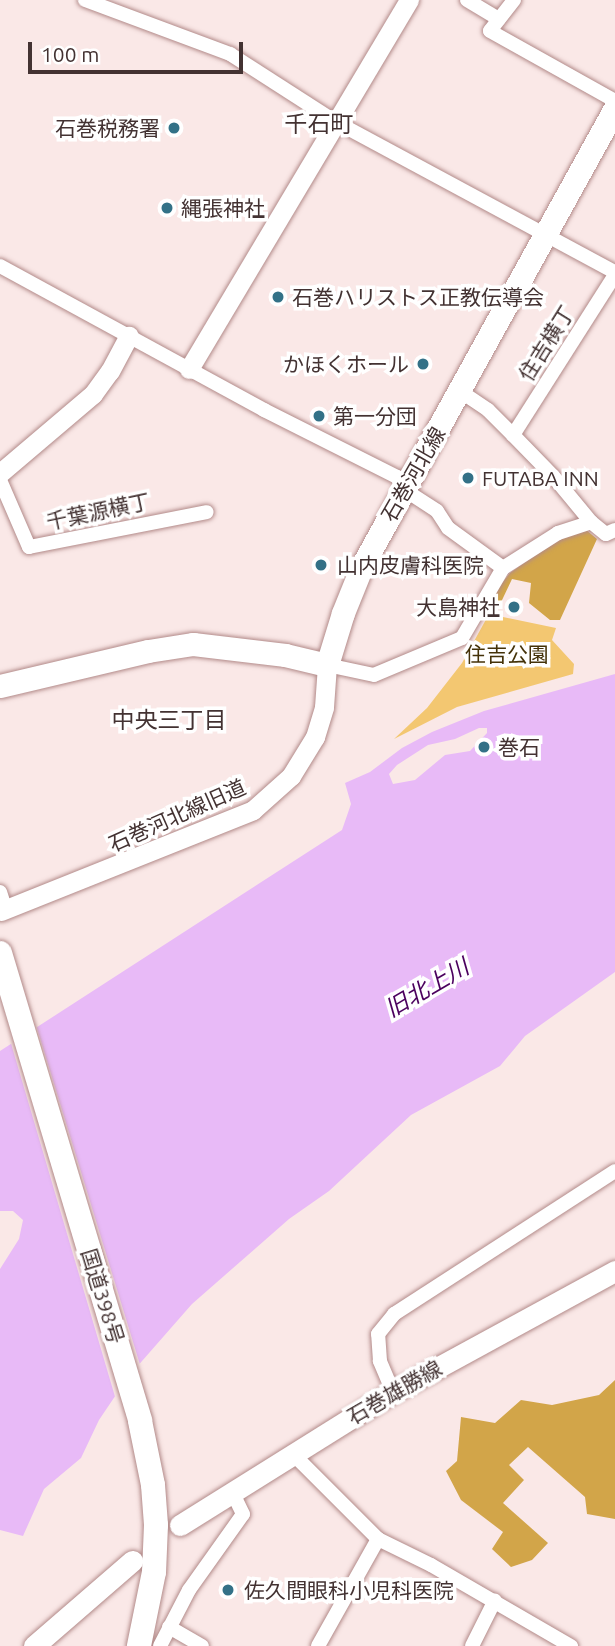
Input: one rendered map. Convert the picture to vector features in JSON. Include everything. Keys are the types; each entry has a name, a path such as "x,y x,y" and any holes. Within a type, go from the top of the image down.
{"highway":[{"name":"国道398号","path":"0,953 140,1421 153,1485 156,1525 154,1572 139,1646"}],"main road":[{"name":"石巻河北線","path":"327,665 342,613 357,578 406,483 460,391 615,108"},
{"path":"0,687 148,651 193,644 285,655 327,665"},
{"name":"石巻雄勝線","path":"180,1525 393,1392 615,1271"},
{"path":"34,1646 132,1561"}],"street":[{"path":"85,0 230,54 336,122 615,273"},
{"path":"189,369 410,0"},
{"path":"467,0 499,19"},
{"path":"514,0 490,31 615,101"},
{"path":"0,266 406,483 411,494 437,511 448,528 503,568"},
{"name":"住吉横丁","path":"513,435 615,273"},
{"path":"0,473 93,394 129,336"},
{"path":"460,391 488,410 553,476 591,522 606,534 615,530"},
{"name":"千葉源横丁","path":"0,480 29,547 207,512"},
{"path":"327,665 374,675 462,638 503,568 558,533 591,522"},
{"name":"石巻河北線旧道","path":"2,904 253,810 291,776 315,737 324,708 327,665"},
{"path":"393,1392 380,1362 377,1334 394,1314 615,1171"},
{"path":"292,1453 378,1539 495,1600 571,1646"},
{"path":"160,1646 189,1590 243,1514 232,1491"},
{"path":"318,1646 378,1539"},
{"path":"472,1646 495,1600"},
{"path":"169,1627 202,1646"}],"green space":[{"name":"住吉公園","path":"489,614 556,628 552,640 574,664 573,674 457,707 394,739 427,708 462,663"}],"shaded area":[{"path":"585,529 597,539 560,620 550,620 529,603 531,583 512,579 494,617 489,614 494,593 510,573 555,541"},
{"path":"615,1380 615,1519 587,1514 585,1497 528,1447 509,1465 524,1480 503,1503 548,1543 532,1560 511,1567 492,1549 503,1532 461,1500 446,1471 457,1461 461,1417 495,1423 521,1400 552,1405 599,1395"}],"water":[{"name":"旧北上川","path":"615,674 615,972 525,1036 500,1066 411,1115 329,1191 289,1219 192,1304 128,1377 99,1420 81,1458 44,1489 23,1536 0,1530 0,1269 19,1239 23,1220 13,1211 0,1211 0,1051 342,830 351,804 345,783 370,772 402,748 432,732 484,711","holes":["479,728 487,728 487,733 470,751 445,755 415,780 393,784 389,774 397,765 428,745 455,739"]}],"pier":[{"path":"36,1025 141,1368 116,1400 10,1040"}],"place":[{"name":"石巻税務署","path":"174,128"},
{"name":"縄張神社","path":"167,208"},
{"name":"石巻ハリストス正教伝導会","path":"278,297"},
{"name":"かほくホール","path":"423,364"},
{"name":"第一分団","path":"319,416"},
{"name":"FUTABA INN","path":"468,478"},
{"name":"山内皮膚科医院","path":"321,565"},
{"name":"大島神社","path":"514,607"},
{"name":"巻石","path":"484,747"},
{"name":"佐久間眼科小児科医院","path":"228,1590"}],"district":[{"name":"千石町","path":"319,124"},
{"name":"中央三丁目","path":"169,720"}]}
